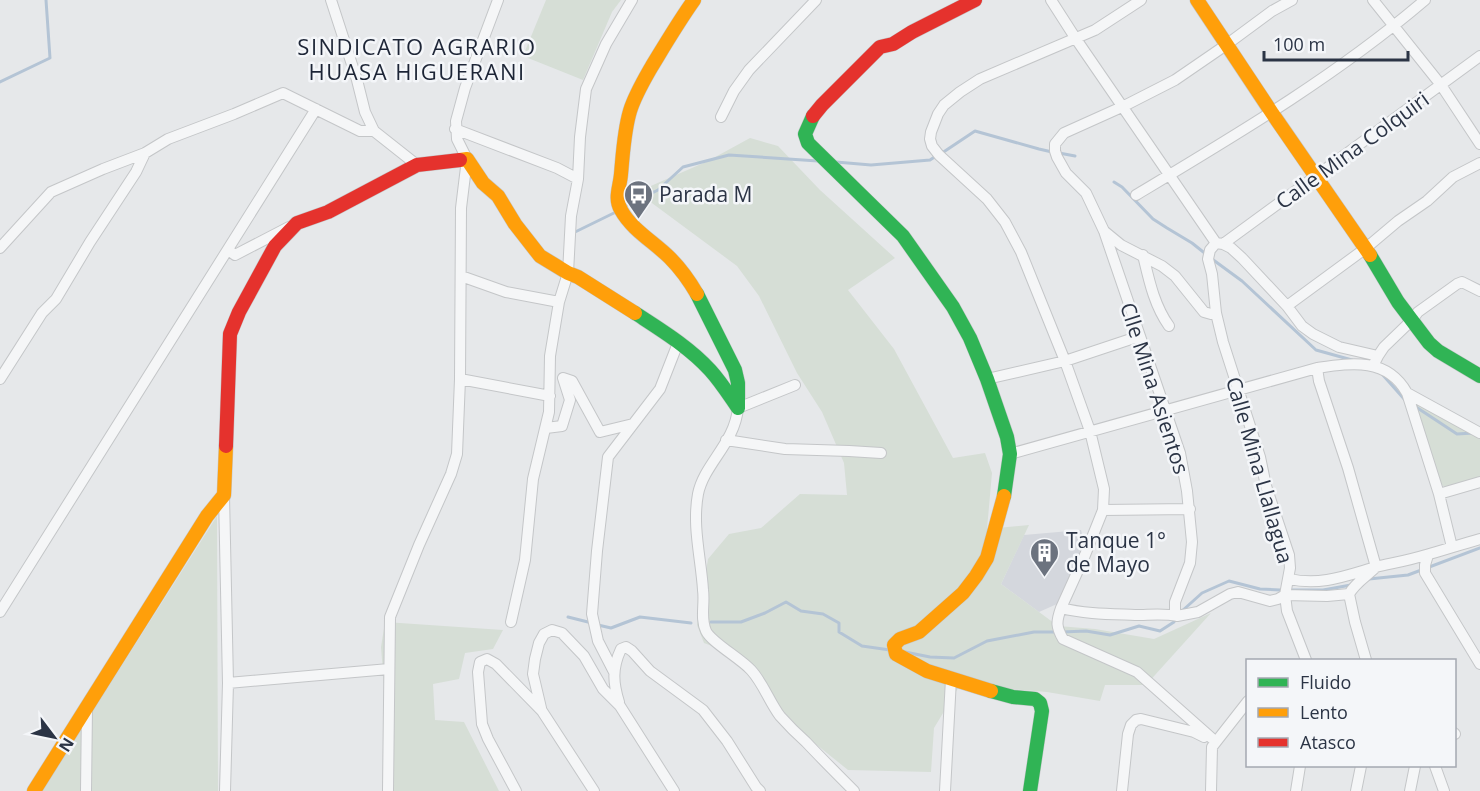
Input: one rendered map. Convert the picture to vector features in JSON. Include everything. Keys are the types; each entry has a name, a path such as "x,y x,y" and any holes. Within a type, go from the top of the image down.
{"street":[{"path":"331,0 365,112 374,131 417,165"},
{"path":"498,0 458,108 455,129 457,139 467,159 483,183 498,196 515,224 540,256 578,277 678,343 720,381 738,408"},
{"path":"511,622 525,560 533,479 549,412 550,356 559,302 568,273 571,216 578,179 586,89 606,44 632,0"},
{"path":"694,0 639,89 630,110 625,134 618,204 622,212 670,258 693,287 735,370 738,383 737,418 701,482 698,495 696,522 704,593 705,629 709,636 741,660 756,675 780,716 854,791"},
{"path":"722,117 734,91 749,70 816,0"},
{"path":"975,0 893,44 880,47 814,114 807,126 806,134 808,142 903,236 953,307 970,338 1007,437 1010,454 1005,494 987,558 963,593 920,632 900,639 894,645 896,654 927,671 1013,697 1035,699 1040,703 1042,711 1030,791"},
{"path":"1051,0 1170,175 1220,243 1231,248 1242,258 1287,306 1302,327 1321,340 1376,361 1402,383 1439,494 1452,547"},
{"path":"1141,0 1095,30 980,79 960,92 944,105 938,114 930,140 939,155 987,199 1005,222 1021,252 1065,361 1090,431 1104,489 1103,510 1061,608 1057,620 1058,630 1063,639 1137,672 1216,742"},
{"path":"1197,0 1366,248 1380,274 1429,343 1438,351 1480,376"},
{"path":"1124,106 1175,80 1272,11 1292,0"},
{"path":"1373,0 1441,85 1480,144"},
{"path":"1136,195 1272,113 1340,67 1395,26 1425,0"},
{"name":"Calle Mina Colquiri","path":"1220,243 1316,177 1480,56"},
{"path":"0,248 51,192 144,153 168,139 283,93 360,131 374,131"},
{"name":"Clle Mina Asientos","path":"1124,106 1064,133 1055,144 1055,151 1066,173 1086,193 1104,231 1180,453 1190,509 1192,554 1188,571 1175,602 1177,616"},
{"path":"0,612 316,110"},
{"path":"455,129 557,168 578,179"},
{"path":"0,380 42,312 56,299 136,171 144,153"},
{"path":"228,250 235,255 297,224 328,212 417,165 467,159"},
{"path":"388,791 390,617 451,474 457,454 461,208 467,159"},
{"path":"1287,306 1427,201 1453,177 1480,163"},
{"path":"225,791 228,683 224,495 230,334 244,302 275,246 297,224"},
{"path":"1104,231 1121,245 1143,255 1175,276 1204,312 1216,313"},
{"name":"Calle Mina Llallagua","path":"1220,243 1210,250 1208,259 1216,313 1260,457 1266,486 1289,555 1289,579 1285,596 1290,620 1306,659"},
{"path":"1143,255 1153,294 1162,317 1169,326"},
{"path":"461,276 506,292 559,302"},
{"path":"1376,361 1384,347 1418,312 1457,284 1462,282 1480,291"},
{"path":"987,379 1065,361 1140,336"},
{"path":"614,672 598,641 592,614 608,457 660,389 678,343"},
{"path":"1010,454 1317,368 1376,361"},
{"path":"1317,368 1318,381 1348,468 1376,567"},
{"path":"546,428 562,426 570,400 563,378 572,381 600,432 633,424"},
{"path":"460,379 550,396"},
{"path":"738,408 795,385"},
{"path":"1407,393 1480,433"},
{"path":"726,440 785,448 881,453"},
{"path":"1439,494 1480,482"},
{"path":"34,791 207,516 224,495"},
{"path":"1103,510 1190,509"},
{"path":"1289,579 1316,582 1339,578 1480,539"},
{"path":"1428,555 1425,573 1480,664"},
{"path":"1366,659 1349,594 1354,585 1376,567"},
{"path":"1061,608 1104,614 1181,616 1198,612 1238,591 1270,601 1285,596 1349,594"},
{"path":"542,711 533,674 539,643 544,634 552,630 562,633 584,656 603,689 620,706 674,791"},
{"path":"620,706 614,686 614,672 617,656 621,649 626,647 650,670 703,710 760,791"},
{"path":"516,791 482,724 478,672 480,662 487,659 496,664 542,711 594,791"},
{"path":"228,683 389,669"},
{"path":"945,791 951,679"},
{"path":"1211,791 1212,747 1246,704"},
{"path":"86,791 87,705"},
{"path":"1122,791 1128,734 1131,725 1136,720 1141,719 1194,732 1216,742"},
{"path":"1296,791 1300,767"},
{"path":"1356,791 1360,767"},
{"path":"1410,791 1415,767"},
{"path":"1436,767 1444,791"}],"shaded area":[{"path":"546,0 621,0 612,12 583,80 523,56"},
{"path":"750,138 778,146 820,190 895,258 848,290 894,349 953,458 985,453 992,473 987,529 1029,525 1001,584 1058,626 1095,629 1154,639 1211,613 1146,685 1105,685 1100,701 1047,692 960,685 934,728 931,772 848,770 807,737 765,691 741,657 704,643 697,625 708,559 729,534 761,528 800,494 847,495 844,463 822,412 797,373 759,296 737,266 637,192 708,161"},
{"path":"1416,403 1480,438 1480,477 1448,487 1443,486"},
{"path":"217,516 218,791 42,791"},
{"name":"Tanque 1° de Mayo","path":"1081,530 1084,541 1057,604 1039,612 1001,584 1024,535"},
{"path":"385,622 503,630 493,649 465,653 459,679 433,684 435,720 464,722 499,791 388,791 381,647"}],"waterway":[{"path":"0,82 50,58 46,0"},
{"path":"942,153 975,131 1052,152"},
{"path":"1059,153 1075,156"},
{"path":"626,206 658,190 683,167 729,155 818,161"},
{"path":"836,162 871,165 930,160 936,156"},
{"path":"1114,182 1122,187 1153,219 1207,255"},
{"path":"573,233 618,211"},
{"path":"1212,259 1242,281 1316,350 1352,360"},
{"path":"1382,374 1405,400"},
{"path":"1416,407 1457,434 1473,433"},
{"path":"1369,579 1408,575 1480,548"},
{"path":"1182,611 1202,593 1229,581 1260,589 1280,590"},
{"path":"1290,590 1323,590 1351,585"},
{"path":"711,622 741,622 786,602 801,611 823,614 839,623 839,632 862,646 890,650"},
{"path":"568,617 592,623"},
{"path":"598,625 611,628 640,617 691,623"},
{"path":"1062,632 1086,631 1110,635 1139,626 1160,631 1174,622"},
{"path":"905,652 930,657 954,658 987,641 1034,632 1055,632"}],"traffic: fast":[{"path":"813,116 805,134 808,143 903,236 953,307 970,338 1007,437 1010,454 1004,496"},
{"path":"1370,255 1398,302 1429,343 1438,351 1480,376"},
{"path":"697,294 735,370 738,383 738,408"},
{"path":"635,313 674,339 702,362 718,379 738,408"},
{"path":"991,691 1013,697 1035,699 1040,703 1042,711 1030,791"}],"traffic: slow":[{"path":"694,0 652,66 632,105 625,134 618,197 619,206 626,217 637,230 674,262 697,294"},
{"path":"1197,0 1370,255"},
{"path":"460,160 467,159 483,183 498,196 515,224 540,256 635,313"},
{"path":"34,791 207,516 224,495 226,446"},
{"path":"991,691 927,671 896,654 894,645 900,639 919,632 963,593 976,576 987,558 1004,496"}],"traffic: jam":[{"path":"813,116 880,47 893,44 975,0"},
{"path":"226,446 230,334 239,312 275,246 297,223 328,212 417,165 460,160"}],"place":[{"name":"Parada M","path":"638,220"},
{"name":"Tanque 1° de Mayo","path":"1045,578"}],"district":[{"name":"SINDICATO AGRARIO HUASA HIGUERANI","path":"417,58"}]}
